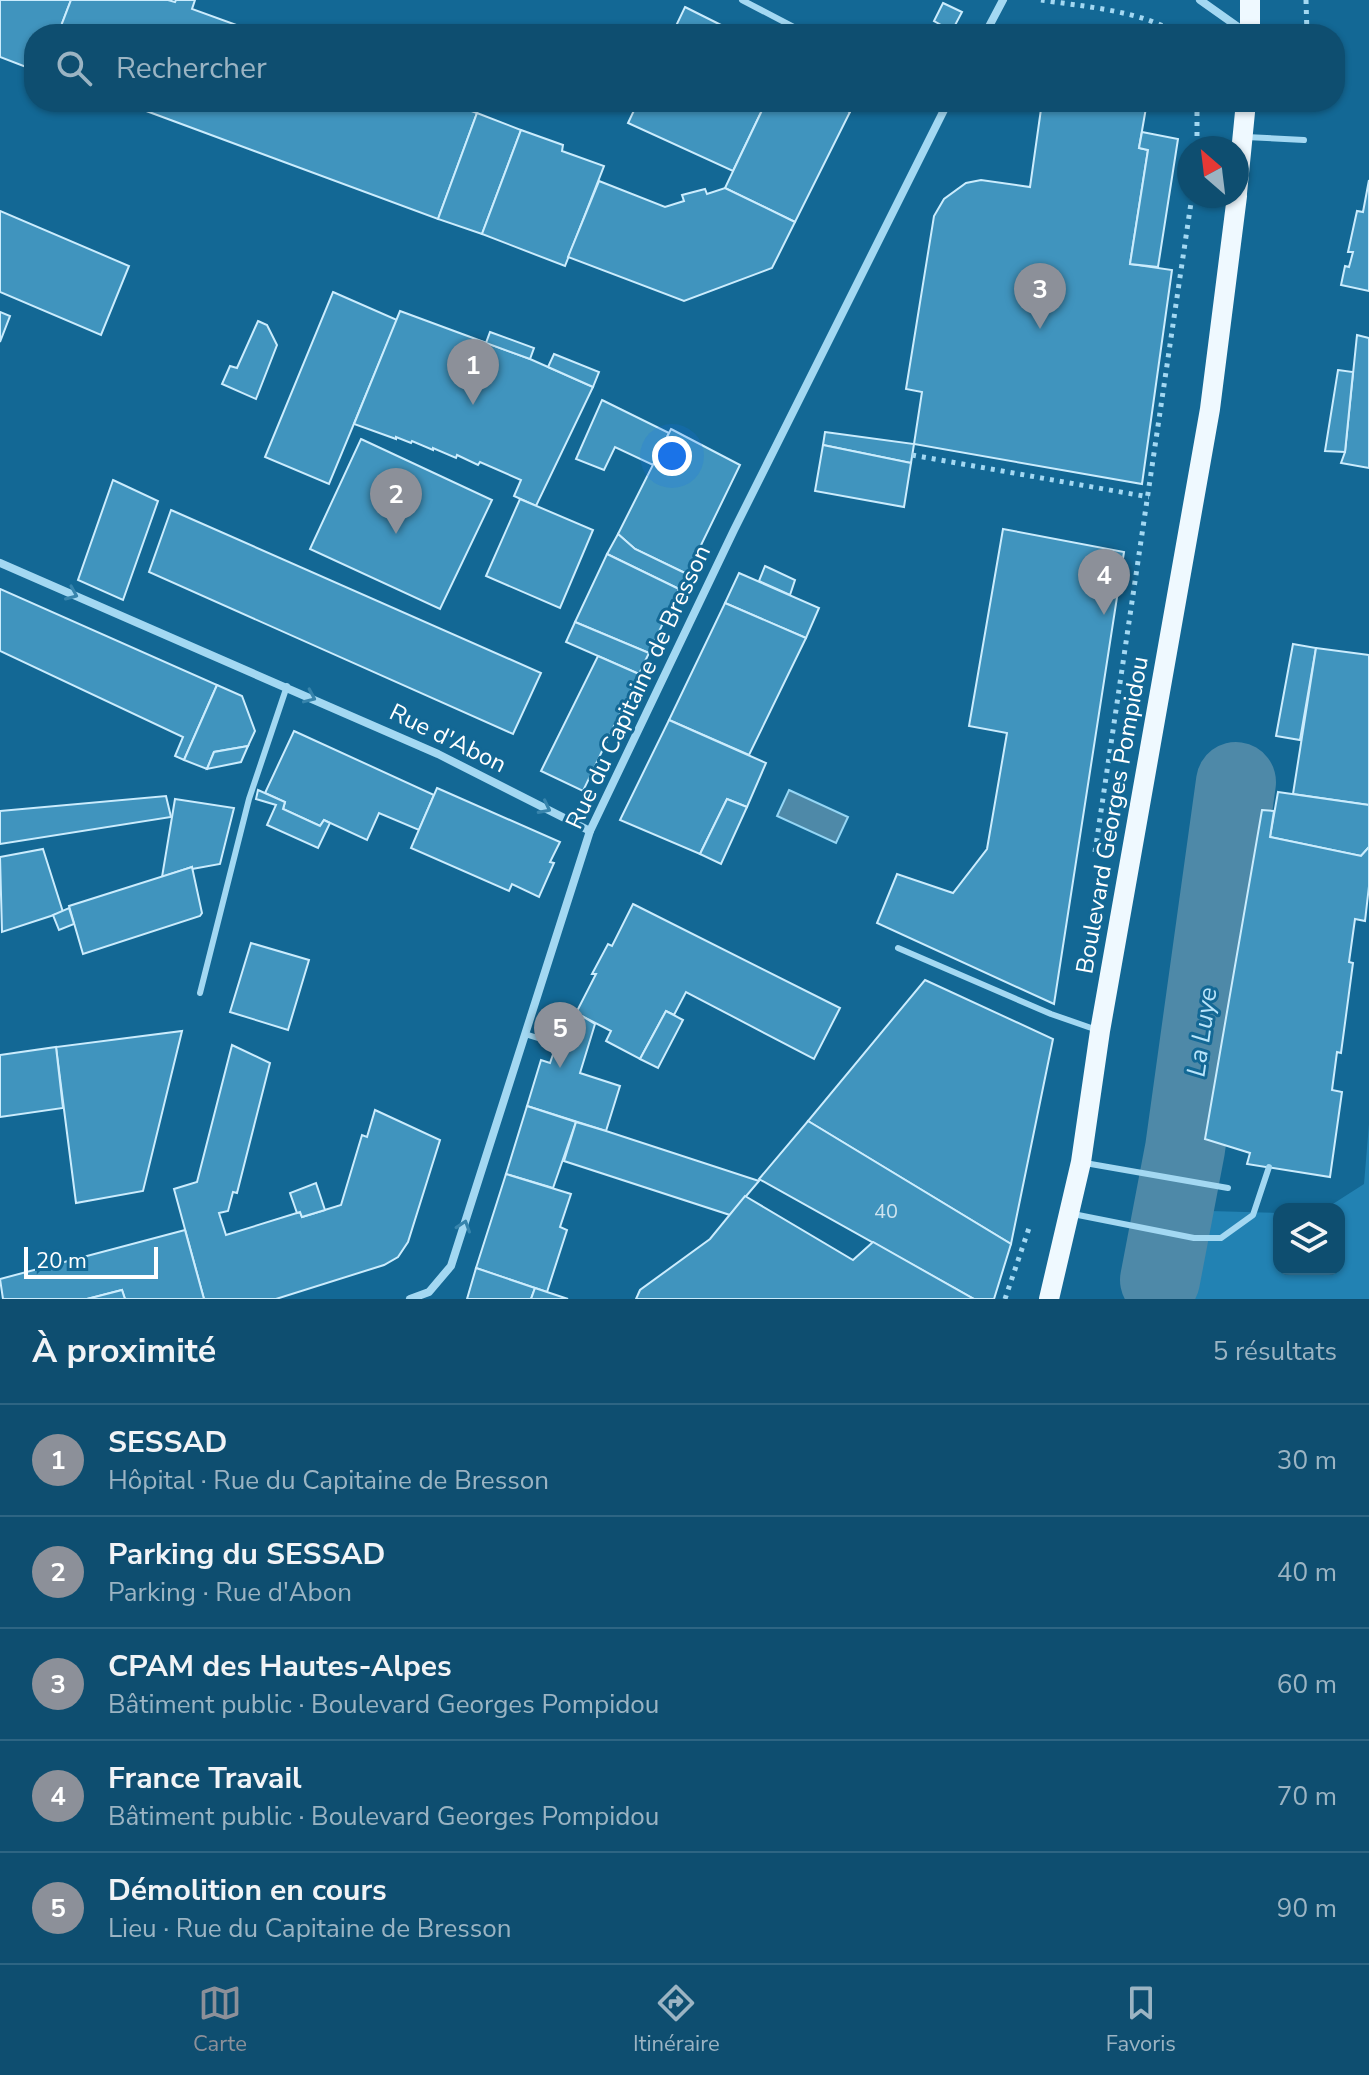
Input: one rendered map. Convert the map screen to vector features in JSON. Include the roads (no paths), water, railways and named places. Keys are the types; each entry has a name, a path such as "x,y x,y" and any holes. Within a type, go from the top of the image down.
{"main road":[{"path":"1249,24 1250,0"},
{"name":"Boulevard Georges Pompidou","path":"1243,136 1245,112"},
{"name":"Boulevard Georges Pompidou","path":"1049,1299 1081,1162 1100,1031 1210,409 1235,208"}],"street":[{"path":"990,24 1003,0"},
{"path":"1200,0 1235,24"},
{"name":"Rue du Capitaine de Bresson","path":"410,1299 429,1296 451,1266 590,831 734,530 941,112"},
{"name":"Rue d'Abon","path":"0,563 438,754 590,831"}],"lane":[{"path":"742,0 788,24"},
{"path":"1249,137 1304,140"},
{"path":"200,993 249,799 287,686"},
{"path":"898,948 1051,1014 1100,1031"},
{"path":"525,1034 557,1044"},
{"path":"1081,1162 1228,1188"},
{"path":"1069,1213 1194,1238 1221,1238 1253,1215 1269,1167"}],"waterway":[{"name":"La Luye","path":"1160,1280 1185,1149 1236,782"}],"place":[{"name":"CPAM des Hautes-Alpes","path":"1040,329"},
{"name":"SESSAD","path":"473,405"},
{"name":"Parking du SESSAD","path":"396,534"},
{"name":"France Travail","path":"1104,615"},
{"name":"Démolition en cours","path":"560,1068"}]}
